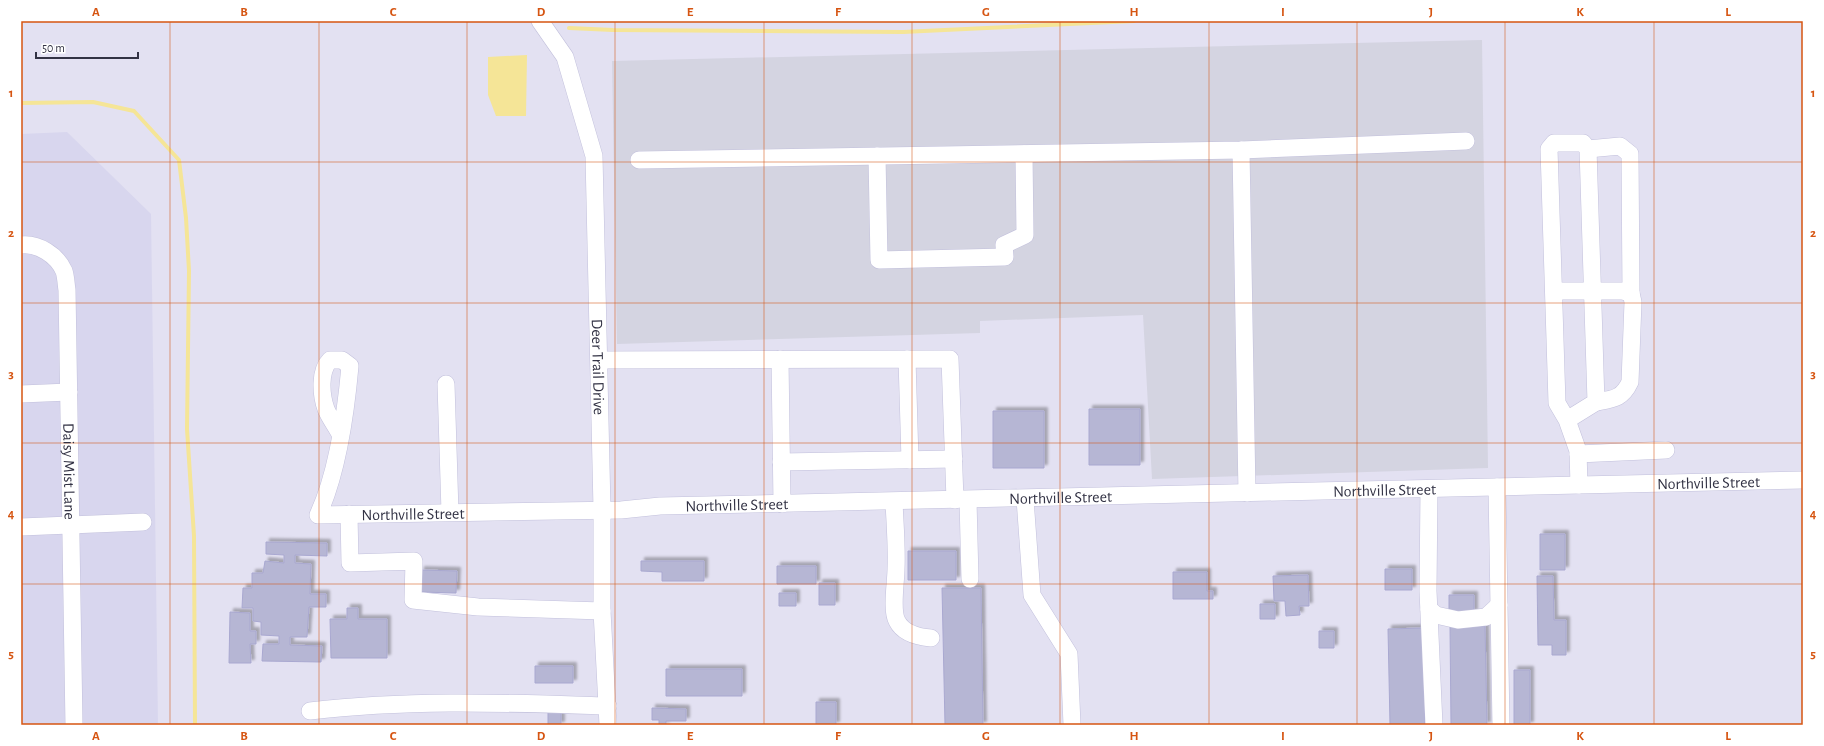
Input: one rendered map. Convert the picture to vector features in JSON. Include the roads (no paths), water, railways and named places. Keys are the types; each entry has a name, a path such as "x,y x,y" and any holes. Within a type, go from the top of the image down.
{"street":[{"name":"Deer Trail Drive","path":"540,21 565,57 594,156 602,509 602,611 608,725"},
{"path":"639,160 1241,150 1466,141"},
{"path":"1579,485 1578,454 1567,420 1557,403 1549,149 1554,143 1583,143 1588,149 1596,402"},
{"path":"1567,420 1596,402 1616,398 1625,392 1630,382 1632,302 1630,154 1620,146 1588,149"},
{"path":"1241,150 1247,493"},
{"path":"876,156 879,260 1004,257 1004,245 1025,235 1024,154"},
{"name":"Daisy Mist Lane","path":"21,245 32,244 57,259 64,272 67,290 71,526 70,554 74,725"},
{"path":"1554,291 1622,291 1631,293"},
{"path":"780,359 782,504"},
{"path":"908,359 910,460"},
{"path":"599,360 950,359 954,459 962,500 970,579"},
{"path":"446,384 450,512"},
{"path":"21,394 69,392"},
{"name":"Northville Street","path":"340,434 327,495 318,515 1803,480"},
{"path":"1578,454 1666,450"},
{"path":"781,462 954,459"},
{"path":"1497,487 1501,725"},
{"path":"1429,489 1429,609 1434,725"},
{"path":"1024,499 1032,595 1069,654 1072,725"},
{"path":"894,502 896,568 894,611 897,622 907,631 920,637 931,638"},
{"path":"349,514 350,563 414,561 413,600 478,607 602,611"},
{"path":"21,527 144,522"},
{"path":"1429,609 1436,615 1458,620 1486,617 1499,605"},
{"path":"310,711 340,707 473,702 608,706"}],"waterway":[{"path":"569,28 613,30 903,32 1134,21"},
{"path":"21,103 93,102 134,111 179,160 186,218 189,271 187,429 194,536 195,725"}]}
